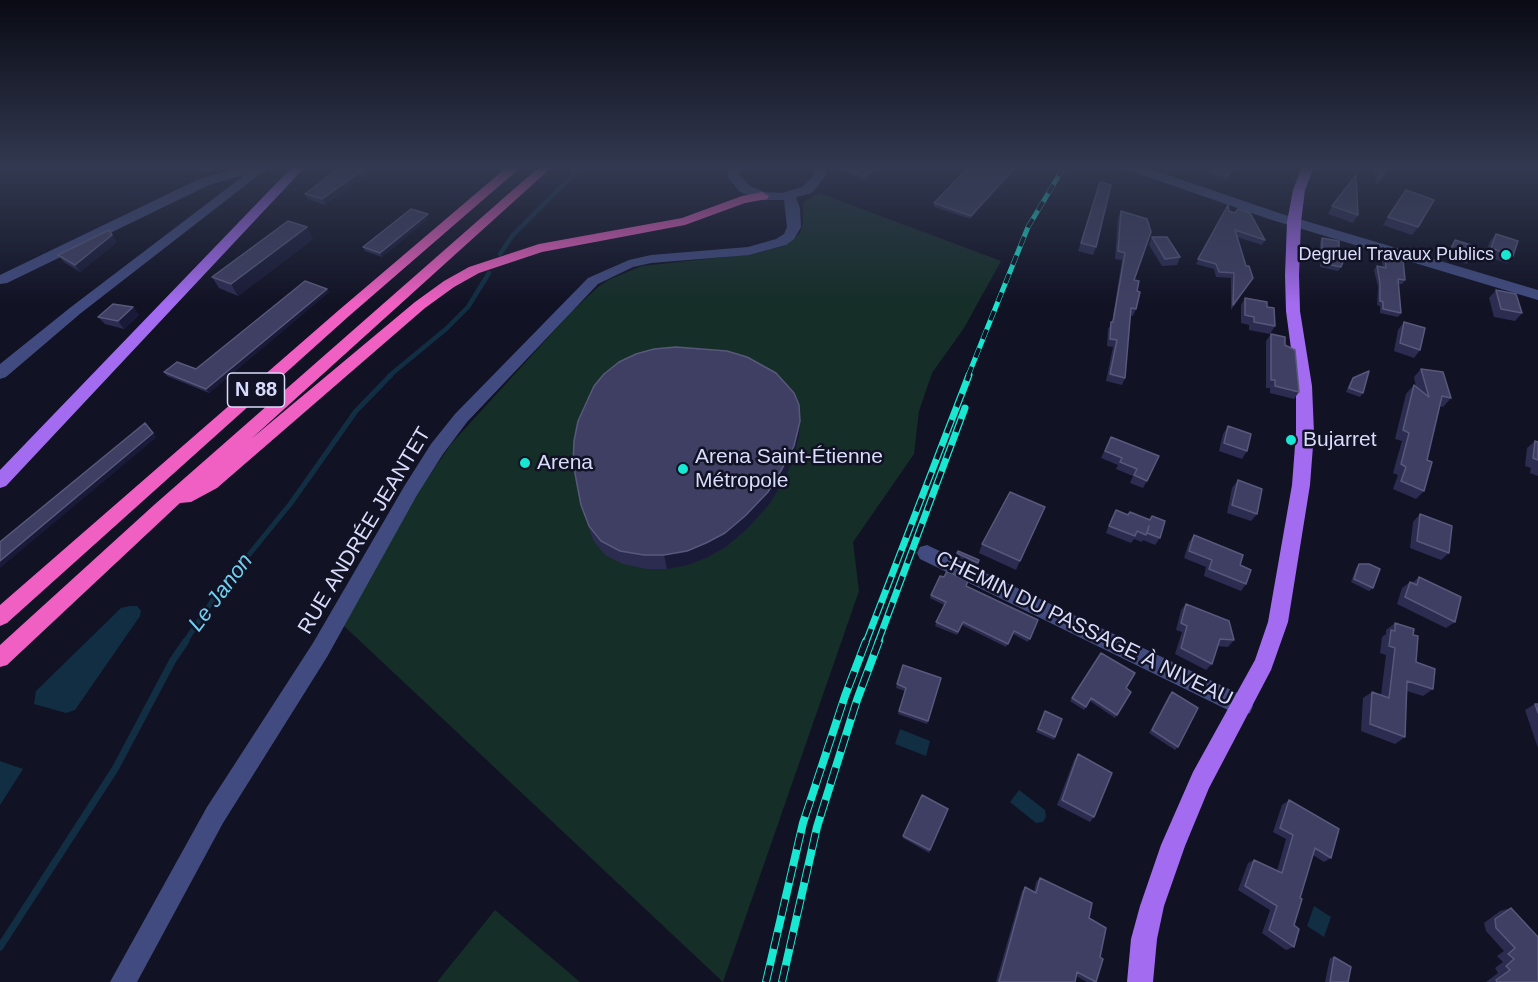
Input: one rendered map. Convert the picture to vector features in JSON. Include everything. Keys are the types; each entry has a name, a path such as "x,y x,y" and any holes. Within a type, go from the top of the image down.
{"highway":[{"name":"N 88","path":"0,617 352,306 461,213"},
{"name":"N 88","path":"0,658 160,510 494,213"},
{"path":"160,510 212,483 420,305 449,284 474,270 539,248 685,221 707,213"}],"main road":[{"path":"0,481 255,213"},
{"path":"1140,982 1144,939 1149,917 1173,845 1201,780 1264,663 1278,622 1301,485 1305,433 1304,390 1293,311 1292,275 1295,213"}],"street":[{"path":"2,280 140,213"},
{"path":"0,373 76,310 203,213"},
{"name":"RUE ANDRÉE JEANTET","path":"123,982 215,815 320,650 411,490 437,449 461,418 593,281 629,264 651,259 749,251 782,242 795,227 794,213"},
{"path":"1267,213 1538,295"},
{"name":"CHEMIN DU PASSAGE À NIVEAU","path":"927,553 1242,706"}],"green space":[{"path":"803,213 872,213 1001,261 964,328 932,373 919,411 914,454 853,542 859,591 723,982 344,626 404,513 451,444 572,311 598,287 608,280 642,266 752,254 784,246 800,233"},
{"path":"495,910 580,982 437,982"}],"water":[{"path":"137,606 141,611 140,616 75,710 66,713 34,704 36,691 121,608"},
{"path":"900,729 930,741 926,756 895,744"},
{"path":"0,761 23,769 0,805"},
{"path":"1019,790 1045,810 1046,817 1043,822 1036,823 1010,802"},
{"path":"1314,906 1331,917 1324,937 1307,926"}],"building":[{"path":"406,213 428,214 380,253 363,247"},
{"path":"1090,213 1104,213 1096,247 1081,243"},
{"path":"1121,213 1147,219 1151,232 1134,280 1139,281 1137,291 1140,292 1136,309 1131,308 1125,378 1110,374 1117,340 1110,339 1111,322 1113,322 1125,253 1118,251"},
{"path":"1224,213 1250,213 1265,240 1235,230 1246,266 1249,266 1253,278 1233,305 1234,273 1219,272 1216,264 1198,259"},
{"path":"1391,213 1426,213 1418,227 1388,217"},
{"path":"288,221 307,227 231,284 212,277"},
{"path":"109,230 112,235 75,265 58,255"},
{"path":"1496,234 1518,241 1513,256 1491,248"},
{"path":"1152,237 1167,237 1180,257 1165,259"},
{"path":"1322,238 1339,241 1339,250 1347,252 1341,267 1322,263"},
{"path":"1455,240 1474,246 1470,260 1449,253"},
{"path":"1385,257 1403,260 1405,280 1398,279 1401,313 1383,309 1383,302 1380,301 1377,266 1386,268"},
{"path":"305,281 327,289 206,389 164,372 177,362 196,369"},
{"path":"1496,290 1516,294 1522,313 1501,309"},
{"path":"1245,298 1267,302 1267,307 1274,308 1275,326 1254,322 1254,317 1245,315"},
{"path":"113,304 133,307 118,321 98,317"},
{"path":"1404,322 1425,328 1420,350 1400,343"},
{"path":"1271,334 1285,337 1285,345 1295,350 1299,392 1275,386 1275,380 1271,380"},
{"name":"Arena Saint-Étienne Métropole","path":"676,347 727,351 747,357 776,373 794,393 799,405 800,421 794,446 768,492 725,533 687,551 664,555 644,555 620,551 601,541 589,526 581,505 573,463 578,421 594,386 619,362 654,349"},
{"path":"1421,369 1443,372 1451,398 1442,396 1427,460 1432,462 1424,491 1401,481 1406,467 1401,464 1409,433 1403,430 1414,385 1429,397"},
{"path":"1369,371 1363,393 1349,388 1353,378"},
{"path":"145,423 153,433 0,561 0,542"},
{"path":"1228,426 1251,434 1247,451 1224,443"},
{"path":"1111,437 1159,456 1147,481 1134,475 1137,469 1120,462 1122,458 1105,451"},
{"path":"1535,441 1538,442 1538,460 1533,458"},
{"path":"1238,480 1262,489 1257,514 1232,505"},
{"path":"1010,492 1045,507 1020,561 982,544"},
{"path":"1116,510 1128,515 1130,512 1150,520 1152,516 1165,521 1160,538 1147,533 1149,526 1146,535 1137,531 1135,536 1109,526"},
{"path":"1420,514 1452,526 1449,553 1417,541"},
{"path":"1194,535 1243,555 1240,565 1251,570 1246,584 1209,569 1212,560 1189,551"},
{"path":"958,551 979,560 978,563 957,553"},
{"path":"1359,564 1369,564 1380,569 1373,588 1354,579"},
{"path":"947,571 968,581 966,586 1038,620 1030,639 1014,631 1008,644 963,622 958,632 936,622 946,602 931,595 940,576 944,577"},
{"path":"1419,577 1461,597 1455,622 1405,597 1410,582 1417,585"},
{"path":"1186,604 1229,621 1234,640 1220,639 1212,664 1181,648 1187,626 1181,623"},
{"path":"1395,623 1414,629 1413,635 1418,636 1416,662 1435,669 1433,689 1407,681 1405,737 1370,724 1372,692 1389,698 1395,648 1389,646 1391,630 1395,631"},
{"path":"1101,653 1135,673 1126,688 1131,692 1117,715 1091,698 1086,707 1072,698"},
{"path":"903,665 941,678 928,721 899,711 906,688 897,684"},
{"path":"1172,692 1198,708 1178,747 1152,730"},
{"path":"1045,711 1062,719 1055,737 1038,729"},
{"path":"1078,754 1112,773 1094,817 1062,800"},
{"path":"922,795 948,809 930,850 903,836"},
{"path":"1289,800 1339,829 1331,858 1315,848 1294,925 1299,929 1294,947 1269,930 1277,906 1245,886 1254,860 1282,873 1293,835 1280,828"},
{"path":"1040,878 1092,903 1089,918 1106,928 1100,957 1103,959 1096,982 1077,972 1075,982 999,982 1025,887 1036,893"},
{"path":"1511,908 1538,937 1538,982 1497,982 1496,980 1510,970 1506,966 1514,959 1508,954 1515,948 1496,928 1495,919"},
{"path":"1334,957 1351,967 1348,982 1330,982"}],"waterway":[{"name":"Le Janon","path":"500,254 513,235 535,213"},
{"name":"Le Janon","path":"389,376 446,329 468,307 489,273"},
{"name":"Le Janon","path":"185,642 217,594 291,503 356,411 391,375"},
{"name":"Le Janon","path":"0,947 115,769 173,660 186,641"}],"railway":[{"path":"968,376 1028,227 1037,213"},
{"path":"866,642 969,375"},
{"path":"878,642 965,408"},
{"path":"766,982 803,823 845,696 866,641"},
{"path":"782,982 817,827 857,700 879,641"}],"place":[{"name":"Degruel Travaux Publics","path":"1506,255"},
{"name":"Bujarret","path":"1291,440"},
{"name":"Arena","path":"525,463"},
{"name":"Arena Saint-Étienne Métropole","path":"683,469"}]}
